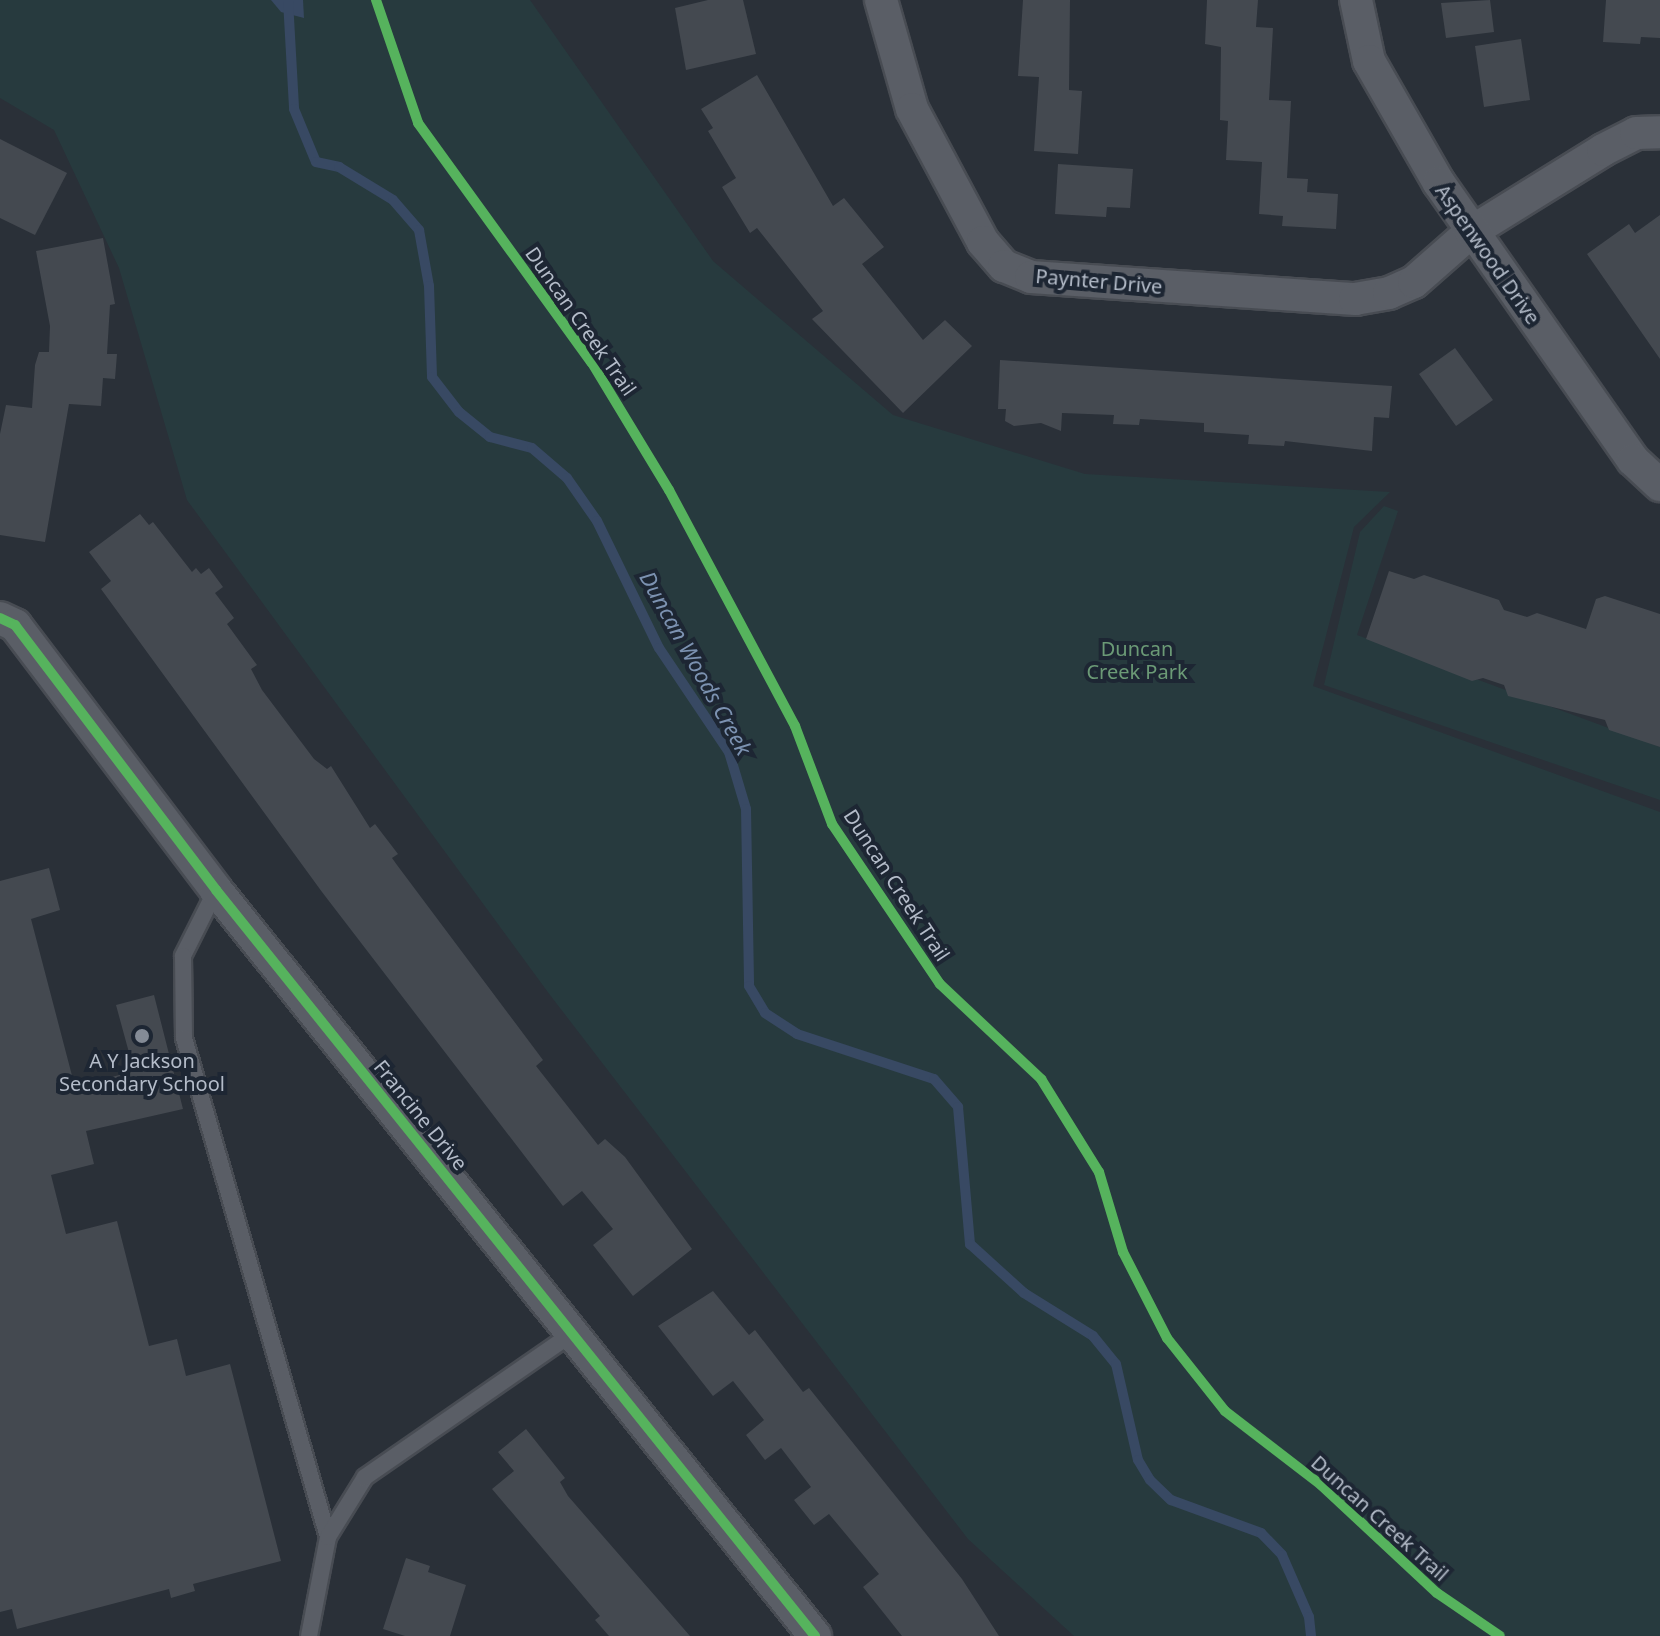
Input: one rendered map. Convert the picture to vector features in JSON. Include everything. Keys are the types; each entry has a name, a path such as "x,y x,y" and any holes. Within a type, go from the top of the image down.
{"street":[{"name":"Paynter Drive","path":"881,0 912,109 977,231 1004,266 1031,277 1355,299 1414,282 1471,232 1614,144 1636,133 1660,132"},
{"name":"Aspenwood Drive","path":"1356,0 1369,61 1471,232 1633,460 1660,485"},
{"name":"Francine Drive","path":"0,618 15,625 216,890 815,1636"}],"lane":[{"path":"216,890 183,956 184,1038 328,1537"},
{"path":"309,1636 328,1537 365,1477 573,1333"}],"green space":[{"name":"Duncan Creek Park","path":"0,0 530,0 713,261 893,415 1085,474 1390,492 1354,527 1313,686 1660,812 1660,1636 1074,1636 968,1539 550,995 187,500 119,268 54,130 0,98"},
{"path":"1384,506 1398,511 1357,635 1660,747 1660,800 1324,685 1360,532"}],"water":[{"path":"271,0 303,0 304,18 281,12"}],"building":[{"path":"708,0 743,0 756,54 686,70 675,8"},
{"path":"1023,0 1070,0 1069,90 1082,91 1078,154 1034,151 1039,77 1018,76"},
{"path":"1207,0 1258,0 1256,27 1273,28 1269,100 1291,101 1287,178 1308,179 1307,192 1338,194 1336,229 1282,226 1283,216 1259,214 1262,162 1226,160 1228,121 1220,120 1221,47 1205,44"},
{"path":"1490,0 1494,32 1446,38 1441,3"},
{"path":"1606,0 1660,0 1660,38 1641,37 1640,44 1603,42"},
{"path":"1521,39 1530,100 1484,107 1475,46"},
{"path":"757,75 833,206 844,198 884,247 862,264 923,340 945,320 972,346 903,413 812,319 823,311 757,228 750,233 722,187 736,178 708,131 713,128 701,109"},
{"path":"0,139 67,173 35,235 0,218"},
{"path":"1058,164 1133,169 1130,208 1107,207 1106,217 1055,214"},
{"path":"1660,215 1660,359 1587,254 1629,224 1635,233"},
{"path":"103,238 115,304 110,305 107,354 117,354 115,379 103,378 101,406 69,404 45,542 0,535 0,434 6,405 32,408 35,365 39,352 49,352 50,326 36,251"},
{"path":"1455,348 1493,400 1456,426 1419,374"},
{"path":"1000,360 1392,386 1389,418 1374,417 1372,451 1285,441 1284,446 1248,444 1249,435 1204,432 1204,423 1140,419 1139,425 1113,424 1114,415 1062,413 1061,431 1041,423 1014,426 1005,421 1006,409 998,409"},
{"path":"140,514 149,525 153,522 192,572 196,568 201,574 209,568 223,587 215,593 234,618 227,624 257,665 251,669 262,690 314,759 327,769 331,766 370,828 375,824 398,854 392,858 543,1060 536,1066 598,1145 605,1139 625,1157 692,1249 633,1296 593,1245 613,1229 582,1191 563,1206 322,892 101,589 111,581 89,552"},
{"path":"1389,571 1414,579 1424,575 1499,600 1504,610 1527,617 1537,613 1586,629 1596,599 1605,596 1660,614 1660,747 1609,730 1605,720 1508,696 1504,685 1483,678 1472,681 1366,639"},
{"path":"49,868 60,910 31,919 75,1087 134,1071 116,1005 154,995 183,1109 86,1131 94,1164 51,1175 66,1234 117,1221 149,1346 177,1339 186,1376 230,1364 281,1561 193,1584 195,1591 171,1598 169,1589 17,1629 12,1609 0,1612 0,881"},
{"path":"713,1291 749,1335 755,1330 803,1392 809,1388 962,1579 999,1636 902,1636 863,1587 879,1574 829,1514 814,1525 794,1500 811,1487 781,1448 765,1460 746,1435 764,1420 733,1381 713,1396 658,1326"},
{"path":"526,1429 565,1478 560,1482 568,1496 690,1636 609,1636 595,1620 600,1616 492,1489 514,1471 498,1452"},
{"path":"406,1558 430,1566 428,1572 466,1585 450,1636 405,1636 383,1629"}],"waterway":[{"name":"Duncan Woods Creek","path":"288,0 294,109 316,162 339,167 393,200 419,230 429,286 432,377 459,412 490,437 532,448 567,478 597,521 659,648 729,752 746,809 749,986 765,1013 797,1034 934,1079 958,1107 970,1244 1024,1293 1093,1336 1116,1364 1138,1460 1150,1480 1171,1500 1261,1533 1282,1555 1309,1617 1311,1636"}],"cycle path":[{"name":"Duncan Creek Trail","path":"376,0 418,123 592,363 669,490 795,726 832,824 940,984 1041,1079 1099,1172 1123,1252 1167,1338 1225,1411 1321,1485 1437,1593 1500,1636"},
{"path":"0,618 15,625 216,890 815,1636"}],"place":[{"name":"A Y Jackson Secondary School","path":"142,1036"}]}
